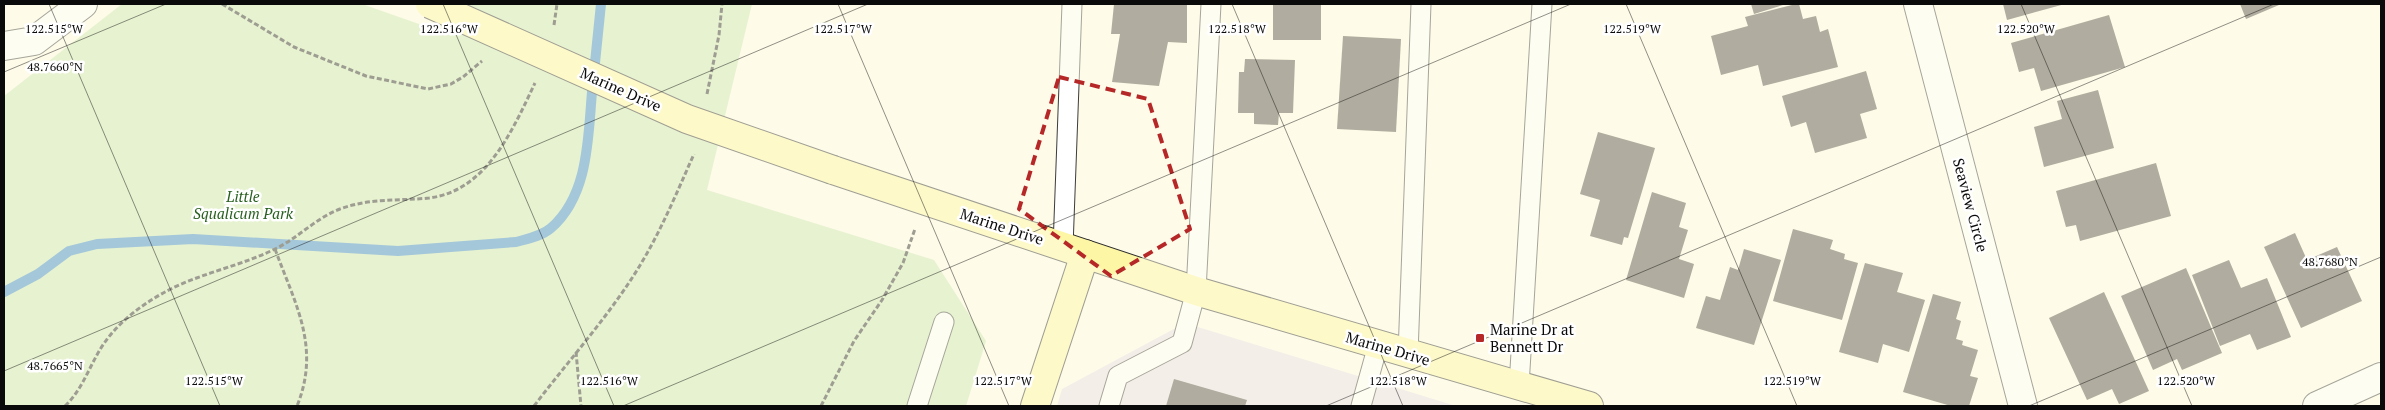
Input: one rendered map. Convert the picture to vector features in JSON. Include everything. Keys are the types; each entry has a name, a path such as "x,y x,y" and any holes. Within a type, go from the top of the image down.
{"main road":[{"name":"Marine Drive","path":"430,4 687,119 833,170 1196,291 1589,406"},
{"path":"1035,406 1074,250"}],"street":[{"path":"4,46 34,42 83,4"},
{"name":"Seaview Circle","path":"1918,4 2023,406"},
{"path":"2317,406 2381,377"}],"lane":[{"path":"1072,4 1074,250"},
{"path":"1110,406 1118,376 1182,343 1196,291 1211,4"},
{"path":"1408,354 1421,4"},
{"path":"1519,386 1542,4"},
{"path":"917,406 944,322"},
{"path":"1361,406 1378,345"}],"path":[{"path":"222,4 294,47 366,76 428,89 440,88 457,80 485,56"},
{"path":"553,29 557,4"},
{"path":"706,99 719,35 722,4"},
{"path":"65,406 84,382 104,342 121,323 152,300 185,281 274,249 338,210 366,201 431,198 465,186 487,167 503,144 538,76"},
{"path":"534,406 602,321 639,267 668,214 694,153"},
{"path":"821,406 854,341 882,300 903,263 925,201"},
{"path":"274,249 303,325 307,342 306,378 297,406"},
{"path":"576,352 581,406"}],"highlighted area":[{"path":"1059,77 1148,99 1190,229 1111,276 1019,209"}],"shaded area":[{"path":"1185,323 1456,406 1057,406 1062,389"}],"green space":[{"name":"Little Squalicum Park","path":"122,4 362,4 436,30 451,4 752,4 707,190 934,260 986,341 966,406 4,406 4,96"}],"building":[{"path":"1114,4 1187,4 1187,43 1168,42 1159,86 1112,82 1120,34 1111,34"},
{"path":"1273,4 1321,4 1321,40 1273,40"},
{"path":"1751,4 1786,4 1754,14"},
{"path":"1799,4 1803,19 1816,16 1820,32 1828,29 1838,67 1763,86 1758,65 1721,75 1711,36 1748,26 1745,17"},
{"path":"2003,4 2065,4 2007,20"},
{"path":"2240,4 2278,4 2279,5 2246,19"},
{"path":"2109,15 2125,67 2041,91 2034,68 2019,72 2011,43"},
{"path":"1343,36 1401,39 1396,132 1337,129"},
{"path":"1245,59 1295,60 1293,113 1279,113 1278,125 1254,124 1254,113 1238,113 1239,72 1244,72"},
{"path":"1866,71 1877,109 1860,114 1867,138 1815,153 1806,122 1791,127 1782,96"},
{"path":"2098,90 2114,148 2044,167 2034,127 2062,119 2057,101"},
{"path":"1598,132 1655,148 1628,238 1624,237 1622,245 1590,236 1600,200 1580,194"},
{"path":"2156,163 2171,216 2080,241 2076,225 2066,227 2056,191"},
{"path":"1652,192 1686,203 1679,227 1688,230 1679,259 1694,264 1684,298 1626,280"},
{"path":"1793,229 1833,240 1830,249 1845,254 1844,259 1858,263 1842,320 1773,301"},
{"path":"2295,233 2307,260 2337,247 2362,301 2301,328 2264,247"},
{"path":"1744,249 1781,260 1754,345 1696,328 1706,296 1720,300 1730,267 1738,270"},
{"path":"2229,260 2241,288 2267,278 2291,337 2257,350 2250,334 2220,346 2192,275"},
{"path":"1865,263 1903,273 1897,292 1925,300 1909,352 1883,344 1878,363 1839,352"},
{"path":"2186,268 2222,353 2182,370 2177,359 2153,370 2121,296"},
{"path":"2104,292 2149,391 2119,404 2112,389 2087,400 2049,318"},
{"path":"1933,294 1961,302 1956,319 1961,321 1956,339 1963,341 1962,345 1978,350 1970,376 1978,378 1969,406 1951,406 1903,392"},
{"path":"1174,379 1247,400 1245,406 1166,406"}],"waterway":[{"path":"4,292 38,274 69,251 97,244 193,239 398,251 516,242 543,233 564,215 580,182 587,146 601,4"}],"place":[{"name":"Marine Dr at Bennett Dr","path":"1480,338"}]}
